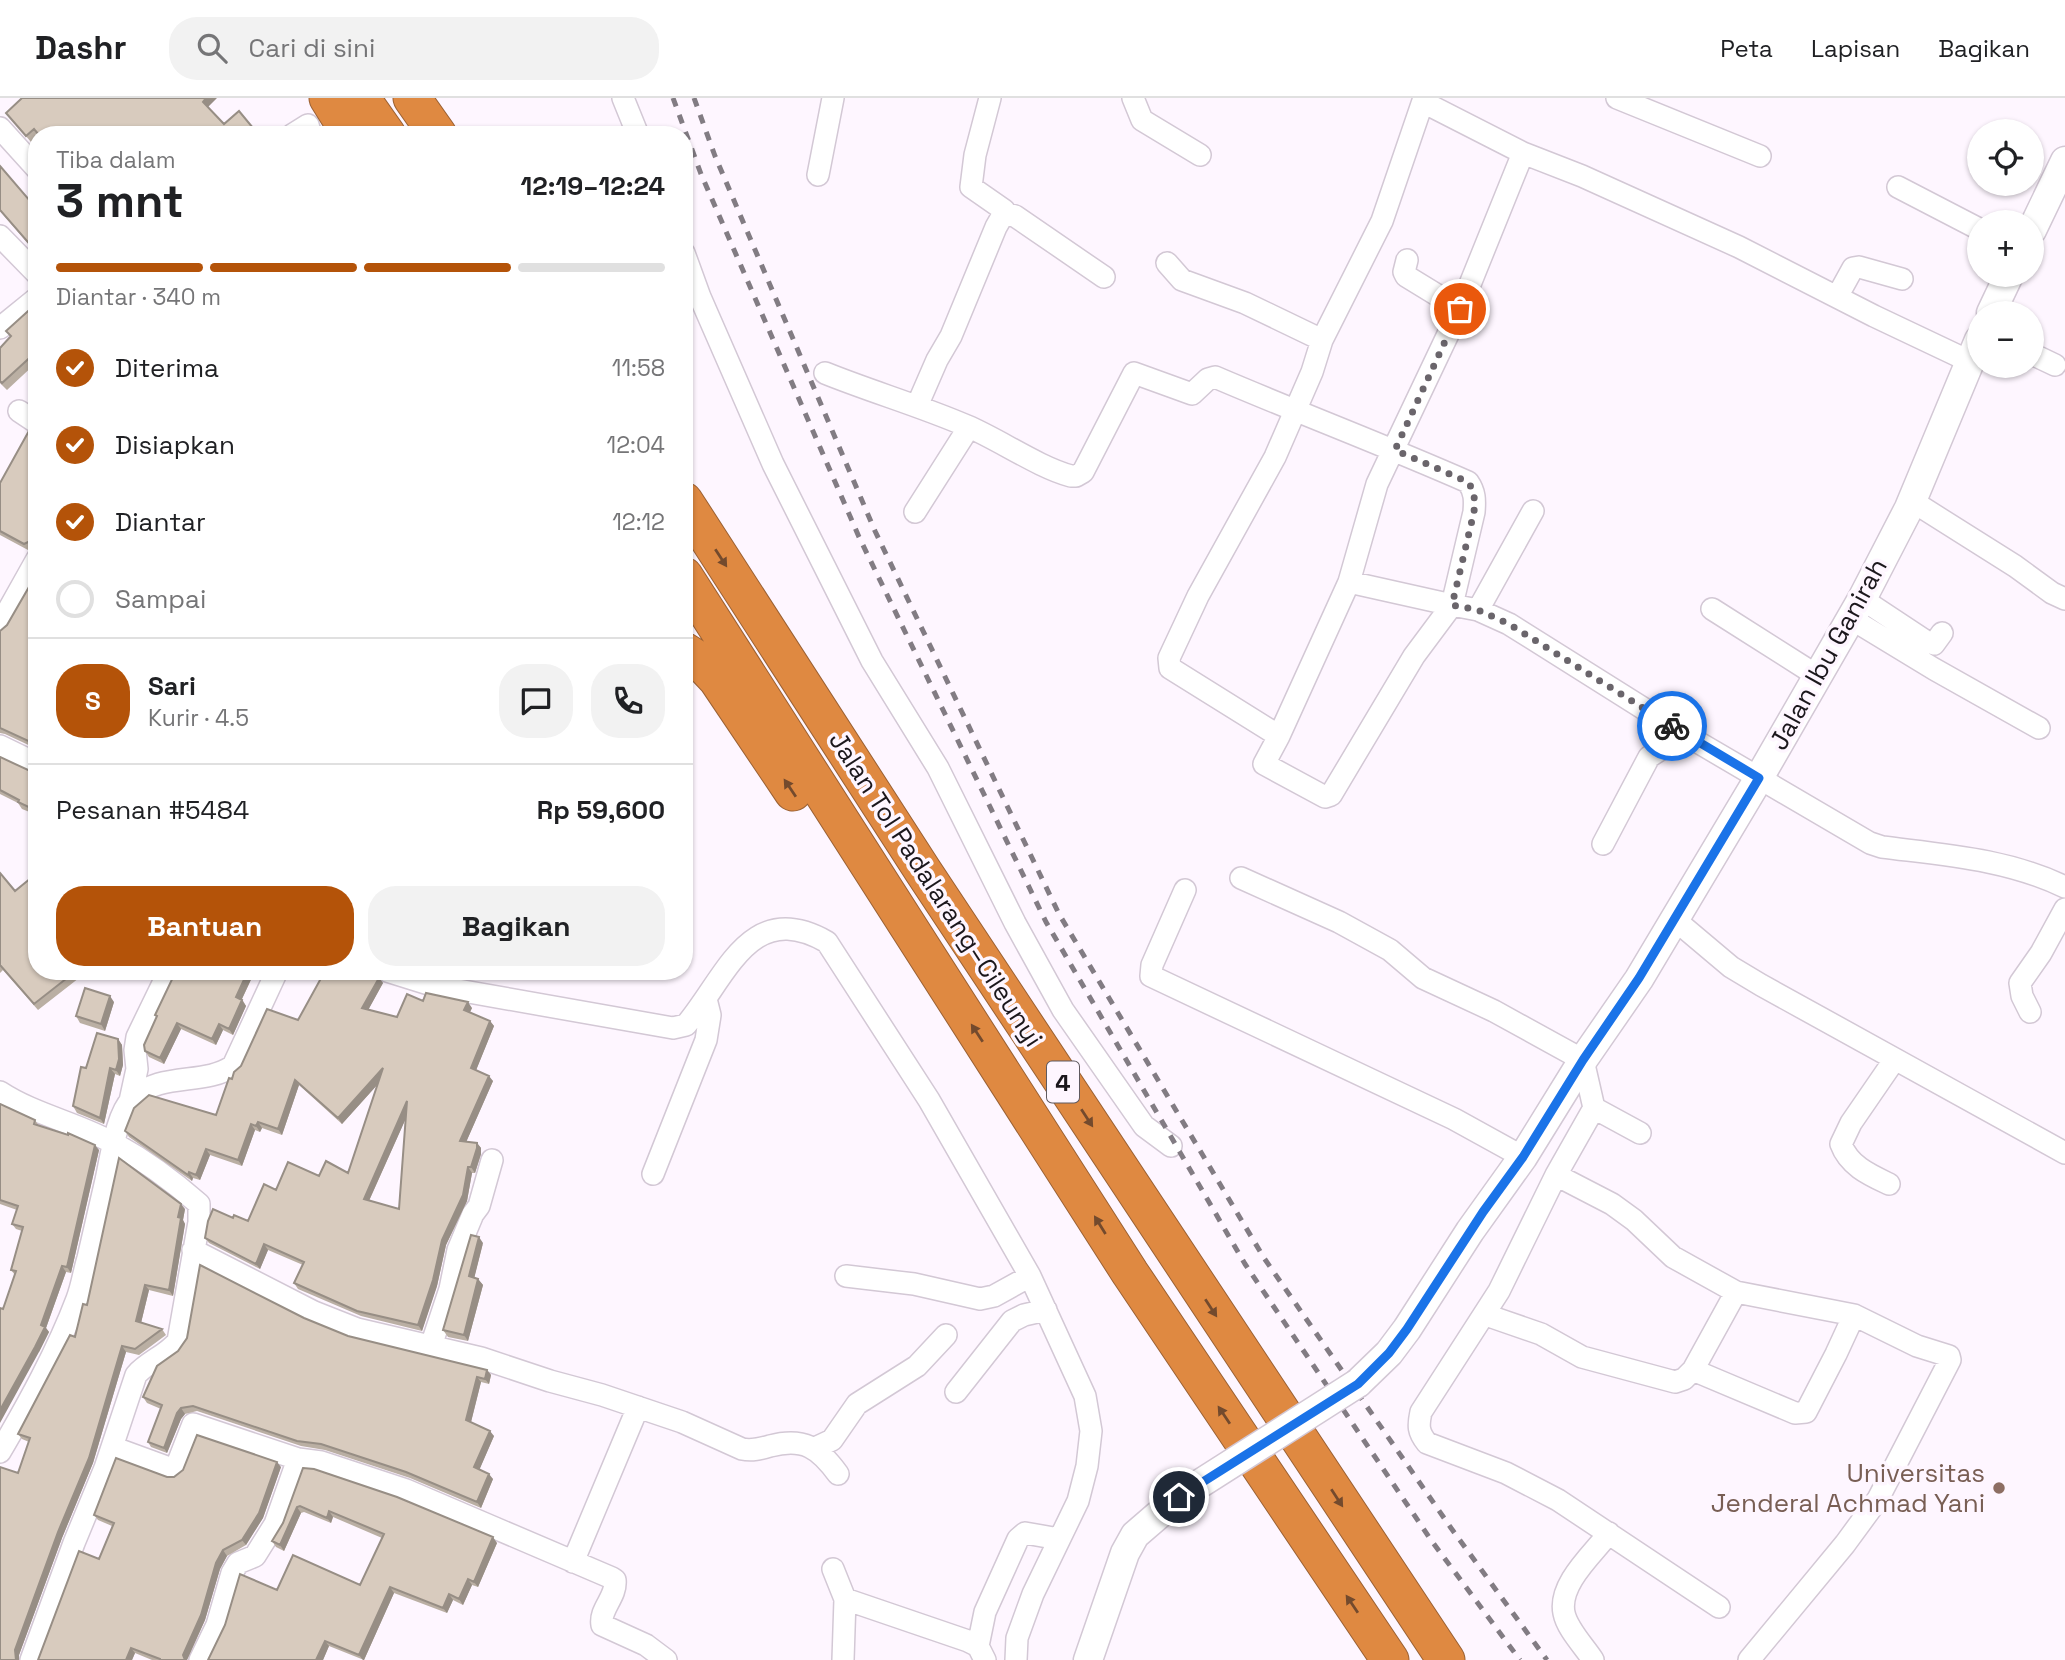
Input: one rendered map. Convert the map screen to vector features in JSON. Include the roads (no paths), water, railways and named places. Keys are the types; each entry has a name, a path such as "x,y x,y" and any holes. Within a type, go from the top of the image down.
{"highway":[{"path":"328,98 345,126"},
{"path":"361,98 381,126"},
{"path":"412,98 432,126"},
{"name":"Jalan Tol Padalarang–Cileunyi","path":"693,515 923,871 1446,1660"},
{"name":"Jalan Tol Padalarang–Cileunyi","path":"693,590 1130,1273 1390,1660"},
{"path":"693,657 717,679 870,907 925,954"}],"main road":[{"path":"2043,210 2063,171"},
{"name":"Jalan Ibu Ganirah","path":"1088,1660 1125,1553 1135,1535 1179,1497 1358,1384 1389,1353 1407,1329 1639,978 1759,778 1856,609 1912,501 1967,369"}],"street":[{"path":"623,98 634,126"},
{"path":"818,175 833,98"},
{"path":"990,98 975,155 971,187 1004,210 1004,213 1015,216 1104,277"},
{"path":"1133,98 1142,120 1200,155"},
{"path":"1616,98 1760,156"},
{"path":"1279,736 1170,668 1169,659 1198,596 1275,457 1296,412 1321,340 1382,221 1424,100 1523,153 1582,176 1739,247 1837,297 1967,348"},
{"path":"0,128 28,159"},
{"path":"825,373 969,427 1065,474 1076,476 1083,471 1134,373 1192,394 1208,379 1215,377 1395,450 1468,482 1473,488 1475,498 1474,512 1452,605 1414,656 1329,797 1321,796 1264,766 1264,762 1279,736 1349,582 1377,485 1395,450 1460,309 1523,153"},
{"path":"1898,187 1967,223"},
{"path":"917,406 937,360 951,336 1004,213"},
{"path":"0,236 28,265"},
{"path":"1407,260 1404,272 1406,276 1460,309"},
{"path":"1167,263 1182,280 1245,303 1321,340"},
{"path":"1837,297 1853,268 1902,279"},
{"path":"693,277 773,464 872,661 938,768 1015,923 1063,1010 1143,1126 1171,1146"},
{"path":"0,328 28,305"},
{"path":"2044,360 2055,365"},
{"path":"19,411 28,417"},
{"path":"915,512 969,427"},
{"path":"1912,501 2065,599"},
{"path":"1478,610 1533,511"},
{"path":"0,625 28,575"},
{"path":"1349,582 1478,610 1509,624 1684,734 1870,843 1882,847 2006,864 2040,875 2065,887"},
{"path":"1712,609 1816,675"},
{"path":"1856,609 1934,644 1942,633"},
{"path":"1856,609 1934,669 2039,728"},
{"path":"1603,844 1649,757 1684,734"},
{"path":"0,746 28,760"},
{"path":"1241,878 1339,922 1390,950 1423,978 1494,1011 1583,1060 1594,1108 1556,1175 1500,1291 1421,1412 1418,1426 1420,1435 1427,1443 1506,1473 1558,1500 1719,1607"},
{"path":"1185,890 1152,965 1151,976 1454,1119 1523,1157"},
{"path":"2030,1012 2022,996 2020,983 2041,953 2065,909"},
{"path":"1674,919 1731,967 2065,1153"},
{"path":"416,980 435,986 673,1028 686,1025 734,958 754,937 785,928 810,932 827,942 929,1100 1030,1276 1084,1396 1091,1431 1087,1466 1078,1501 1033,1594 1017,1638 1016,1660"},
{"path":"0,1452 44,1371 78,1298 114,1143 130,1101 137,1069 137,1037 165,980"},
{"path":"130,1101 156,1085 177,1079 212,1075 233,1066 273,980"},
{"path":"653,1174 706,1040 709,1015 706,999"},
{"path":"1889,1184 1864,1172 1845,1154 1841,1144 1851,1124 1895,1059"},
{"path":"0,1092 114,1143 199,1204 199,1222 178,1341 171,1350 142,1368 136,1375 113,1447 31,1660"},
{"path":"1594,1108 1640,1133"},
{"path":"431,1346 450,1289 458,1250 479,1206 492,1160"},
{"path":"1556,1175 1612,1204 1673,1256 1737,1292 1854,1315 1917,1346 1944,1353 1950,1360 1878,1499 1749,1660"},
{"path":"193,1250 314,1312 346,1325 481,1358 682,1422 751,1451 783,1443 815,1448 832,1440 858,1404 917,1366 946,1335"},
{"path":"846,1276 914,1284 979,1298 994,1296 1030,1276"},
{"path":"1486,1315 1541,1334 1573,1354 1625,1367 1671,1383 1680,1381 1693,1370 1737,1292"},
{"path":"956,1392 1012,1321 1046,1310"},
{"path":"1693,1370 1795,1413 1806,1412 1854,1315"},
{"path":"573,1562 638,1407"},
{"path":"113,1447 174,1470 193,1424 406,1490 615,1580 615,1589 602,1615 602,1625 646,1645 666,1660"},
{"path":"815,1448 838,1474"},
{"path":"200,1660 217,1625 232,1573 238,1563 255,1556 275,1524 298,1458"},
{"path":"845,1599 981,1653 985,1612 1018,1539 1025,1533 1059,1539"},
{"path":"1593,1660 1567,1622 1564,1601 1573,1578 1609,1533"},
{"path":"833,1569 845,1599 843,1660"}],"railway":[{"path":"673,98 683,126"},
{"path":"694,98 715,156 875,531 1059,914 1264,1258 1451,1528 1547,1660"},
{"path":"693,152 859,537 1046,922 1245,1264 1431,1540 1520,1660"}],"place":[{"name":"Universitas Jenderal Achmad Yani","path":"1999,1488"}]}
